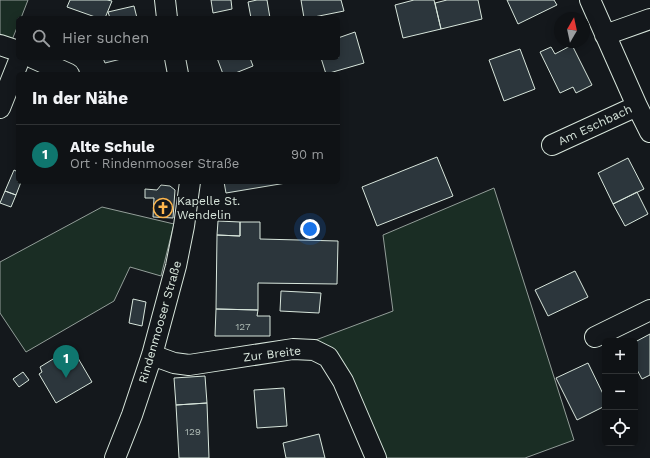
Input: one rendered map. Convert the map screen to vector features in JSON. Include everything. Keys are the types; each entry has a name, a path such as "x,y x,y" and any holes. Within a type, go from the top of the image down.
{"street":[{"path":"165,0 167,16"},
{"name":"Am Eschbach","path":"590,0 605,36 650,132"},
{"path":"605,36 650,19"},
{"path":"0,45 16,50"},
{"path":"0,108 19,60"},
{"path":"38,60 64,72"},
{"path":"175,60 178,72"},
{"name":"Am Eschbach","path":"552,145 637,106"},
{"name":"Rindenmooser Straße","path":"115,458 132,415 152,355 176,266 184,226 190,184"},
{"path":"595,337 650,310"},
{"name":"Zur Breite","path":"152,355 174,363 189,365 293,349 314,350 328,358 343,381 376,458"}],"green space":[{"path":"0,0 28,0 22,16 16,16 16,30 12,40 0,34"},
{"path":"494,188 574,440 525,458 385,458 313,341 393,311 383,235"},
{"path":"102,207 174,224 161,276 130,267 114,301 26,352 0,313 0,262"}],"building":[{"path":"70,0 112,1 106,16 92,16 67,7"},
{"path":"211,0 231,0 232,9 213,13"},
{"path":"267,0 270,16 251,16 248,2"},
{"path":"301,0 341,0 344,11 319,16 304,16"},
{"path":"414,0 434,0 441,29 403,38 395,5"},
{"path":"447,0 478,0 482,19 441,29 435,3"},
{"path":"507,0 554,0 557,5 518,24"},
{"path":"134,6 136,16 109,16 108,12"},
{"path":"355,32 364,63 333,72 325,72 322,60 340,60 340,37"},
{"path":"551,47 555,54 566,48 574,48 592,85 576,93 573,87 560,93 540,52"},
{"path":"520,49 535,89 504,101 489,60"},
{"path":"104,60 117,60 105,63"},
{"path":"218,60 251,60 253,66 238,72 222,72"},
{"path":"437,157 453,196 377,226 362,187"},
{"path":"628,158 644,189 613,204 598,173"},
{"path":"14,170 16,171 16,184 20,184 16,195 5,191"},
{"path":"224,184 280,184 226,193"},
{"name":"Kapelle St. Wendelin","path":"161,185 170,186 175,190 173,218 153,217 154,198 145,198 145,189 157,190"},
{"path":"5,191 16,195 11,207 0,203"},
{"path":"637,192 648,214 625,226 613,204"},
{"path":"218,221 240,222 240,236 217,235"},
{"path":"240,222 260,222 260,239 338,241 337,284 258,283 258,310 216,309 217,235 240,236"},
{"path":"575,271 588,297 548,316 535,290"},
{"path":"281,291 321,293 319,313 280,311"},
{"path":"133,299 146,302 142,326 129,323"},
{"path":"216,309 258,310 257,316 270,316 270,336 215,336"},
{"path":"650,334 650,375 642,379 638,372 638,340"},
{"path":"75,353 92,382 56,403 39,374 42,372 40,367 58,356 61,361"},
{"path":"588,363 602,392 602,408 577,420 556,378"},
{"path":"23,372 29,380 19,387 13,379"},
{"path":"205,376 207,403 176,405 174,378"},
{"path":"284,388 287,426 257,428 254,390"},
{"path":"207,403 209,458 179,458 176,405"},
{"path":"319,434 325,458 286,458 283,443"}],"place":[{"name":"Kapelle St. Wendelin","path":"163,208"},
{"name":"Alte Schule","path":"66,378"}]}
